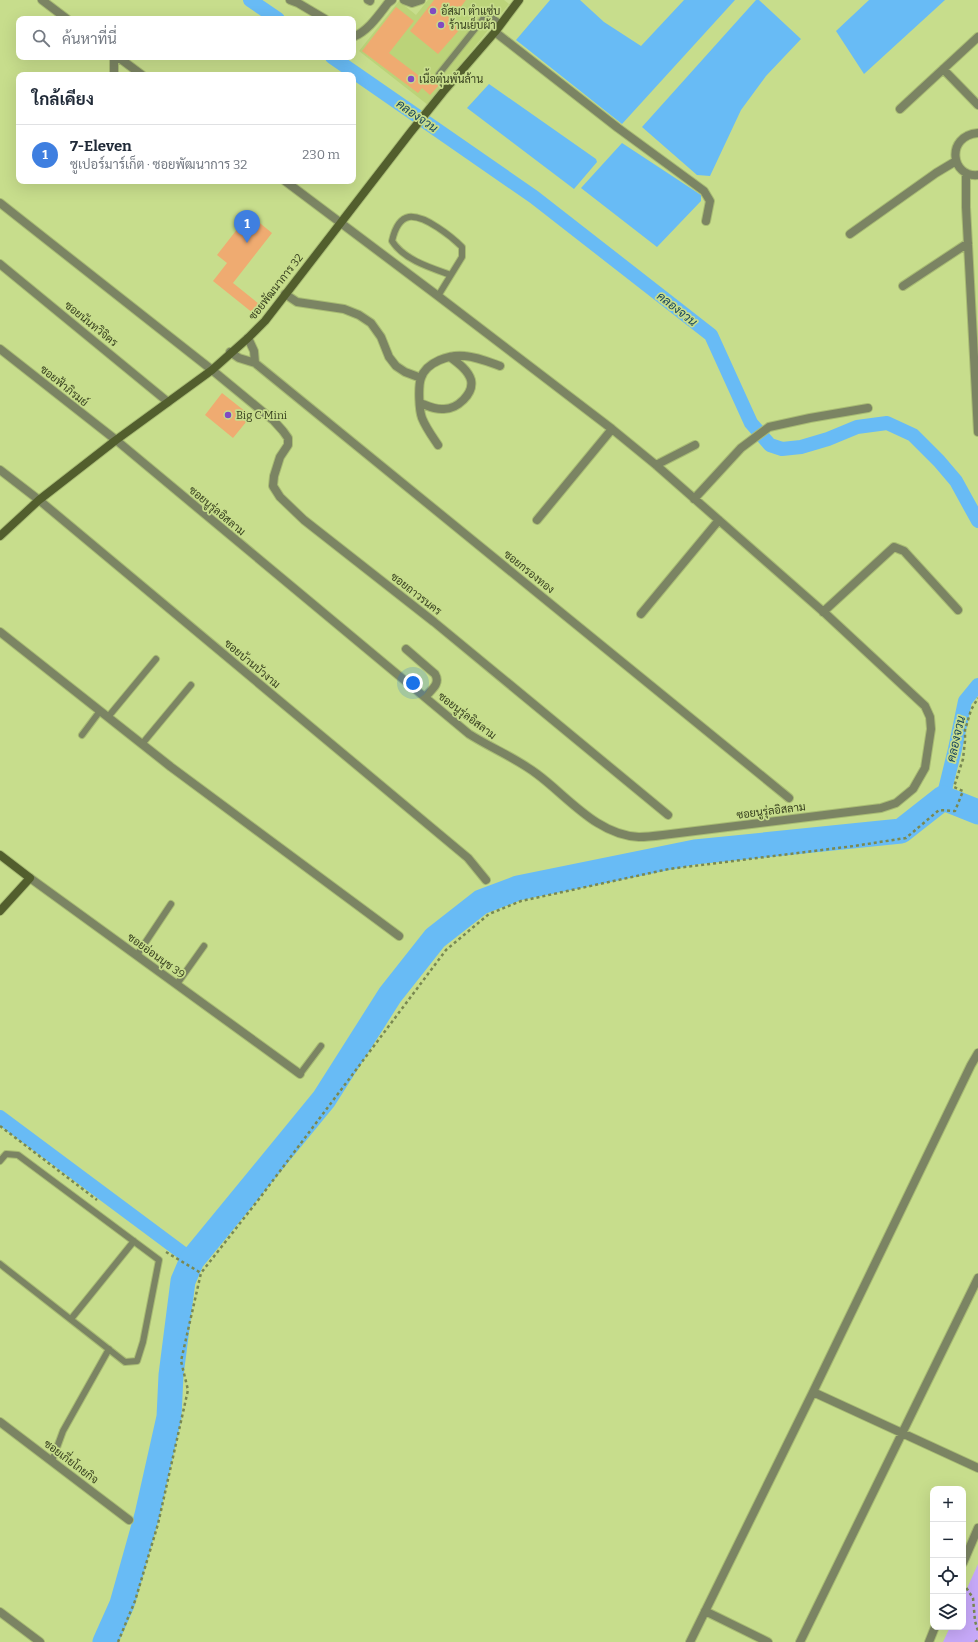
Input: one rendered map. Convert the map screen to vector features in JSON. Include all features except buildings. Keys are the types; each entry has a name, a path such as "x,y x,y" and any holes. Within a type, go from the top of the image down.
{"street":[{"path":"42,0 63,16"},
{"path":"290,0 298,2 320,16"},
{"path":"356,36 361,34 392,0"},
{"path":"404,0 412,3 421,0"},
{"name":"ซอยพัฒนาการ 32","path":"0,536 39,500 116,440 212,370 265,321 410,133 520,0"},
{"path":"495,32 618,128 704,191 710,201 706,221"},
{"path":"900,109 978,37"},
{"path":"114,60 114,72"},
{"path":"122,60 138,72"},
{"path":"943,69 978,105"},
{"path":"978,133 970,134 963,138 958,144 955,152 956,161 960,168 966,173 978,175"},
{"path":"850,234 936,173 956,161"},
{"path":"966,173 966,208 978,432"},
{"path":"289,184 612,429 656,465 823,612 894,547 904,551 958,610"},
{"path":"0,203 212,370"},
{"path":"903,286 968,243"},
{"name":"ซอยนันทวิจิตร","path":"0,264 168,402"},
{"path":"285,294 297,302 344,309 359,314 371,323 381,337 389,357 396,366 405,372 421,378"},
{"path":"248,338 254,351 255,363"},
{"name":"ซอยฟ้าภิรมย์","path":"0,349 116,440"},
{"name":"ซอยกรองทอง","path":"230,352 239,358 255,363 789,798"},
{"path":"438,445 422,418 420,403 421,378 432,365 442,359 450,357 464,355 476,357 500,366"},
{"path":"420,403 435,409 446,410 460,403 470,391 471,380 467,373 450,357"},
{"name":"ซอยถาวรนคร","path":"212,370 274,421 284,431 288,438 288,445 280,457 274,476 273,486 280,497 304,520 434,622 668,815"},
{"path":"694,499 741,448 769,427 868,408"},
{"path":"537,520 612,429"},
{"name":"ซอยนูรุ่ลอิสลาม","path":"116,440 469,734 536,773 599,825 614,832 638,837 663,835 881,808 896,803 913,789 925,768 931,729 930,718 925,706 823,612"},
{"path":"656,465 695,445"},
{"name":"ซอยบ้านบัวงาม","path":"0,470 39,500 468,858 486,880"},
{"path":"641,614 719,520"},
{"path":"0,632 225,808 399,936"},
{"path":"406,649 436,674 438,679 438,683 425,697"},
{"name":"ซอยอ่อนนุช 39","path":"0,855 300,1074"},
{"path":"0,911 30,878"},
{"path":"690,1642 974,1067 978,1053"},
{"path":"800,1642 901,1432 978,1278"},
{"path":"814,1392 978,1468"},
{"name":"ซอยเกี่ยโกยกิจ","path":"0,1422 129,1520"},
{"path":"965,1558 978,1528"},
{"path":"705,1611 768,1642"},
{"path":"0,1612 40,1642"},
{"path":"929,1642 934,1630"}],"lane":[{"path":"439,74 487,14 501,24"},
{"path":"438,296 451,275 462,257 462,247 454,238 441,229 421,219 409,217 401,222 394,230 392,241 396,248 407,256 451,275"},
{"path":"108,717 156,659"},
{"path":"142,744 191,685"},
{"path":"82,735 100,711"},
{"path":"137,955 171,904"},
{"path":"177,984 204,946"},
{"path":"300,1074 321,1046"},
{"path":"0,1161 6,1154 18,1155 159,1260 138,1361 125,1362 0,1264"},
{"path":"71,1319 134,1241"},
{"path":"52,1461 63,1431 109,1349"}],"path":[{"path":"118,1642 135,1601 158,1524 182,1420 188,1390 181,1361 201,1273 259,1199 446,950 490,914 521,901 669,869 906,838 939,810 955,811 963,791 954,787 963,759 965,730 971,710 978,698"},
{"path":"0,1126 102,1204"},
{"path":"166,1252 201,1273"},
{"path":"966,1588 973,1598 975,1621 978,1631"}],"shaded area":[{"path":"428,0 504,0 509,4 428,105 359,51 399,1 416,15"},
{"path":"978,1564 978,1642 943,1642 949,1630 966,1630 966,1590"}],"water":[{"path":"550,0 580,0 604,22 641,46 684,0 735,0 622,124 516,40"},
{"path":"756,0 759,0 801,39 766,76 741,110 710,176 697,175 642,127"},
{"path":"869,0 945,0 864,74 836,31"},
{"path":"489,84 596,159 597,162 574,189 467,108"},
{"path":"622,143 701,195 701,201 657,247 581,188"}],"waterway":[{"name":"คลองจวน","path":"250,0 274,16"},
{"name":"คลองจวน","path":"336,60 354,72"},
{"name":"คลองจวน","path":"356,74 534,197 711,335 751,423 770,445 782,449 801,447 828,439 857,427 887,423 913,435 939,461 956,481 978,521"},
{"name":"คลองจวน","path":"943,798 965,701 978,685"},
{"path":"105,1642 122,1604 147,1515 169,1417 171,1375 183,1281 192,1260 324,1099 390,995 435,938 481,902 518,888 695,852 901,831 943,798 978,812"},
{"path":"0,1117 192,1260"}],"place":[{"name":"อัสมา ตำแซ่บ","path":"433,11"},
{"name":"ร้านเย็บผ้า","path":"441,25"},
{"name":"เนื้อตุ๋นพันล้าน","path":"411,79"},
{"name":"7-Eleven","path":"247,243"},
{"name":"Big C Mini","path":"228,415"}]}
